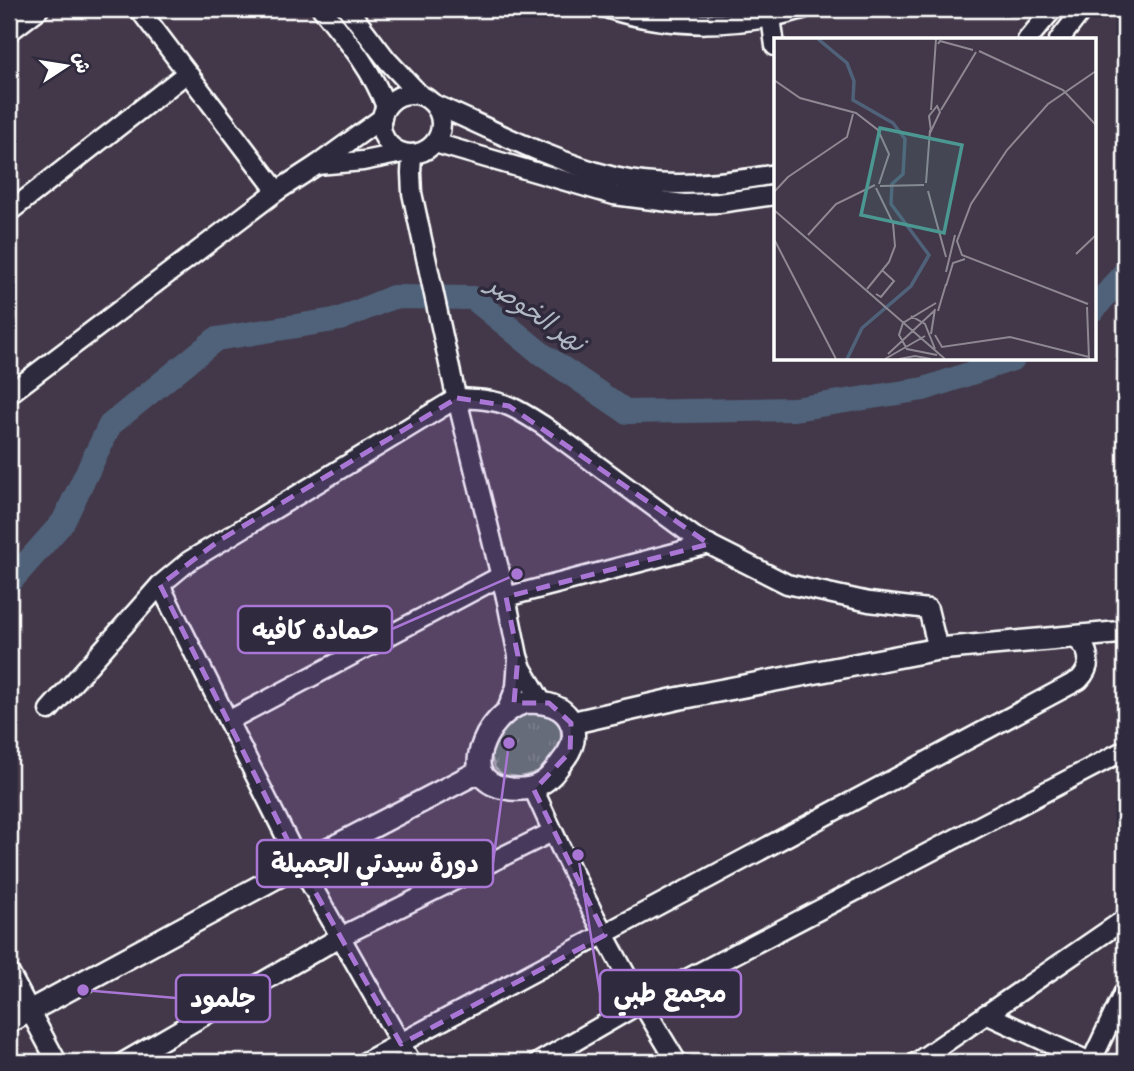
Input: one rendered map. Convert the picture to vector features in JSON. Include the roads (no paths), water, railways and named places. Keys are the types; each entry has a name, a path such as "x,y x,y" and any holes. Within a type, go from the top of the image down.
{"main road":[{"path":"571,723 677,699 938,649 1125,632"},
{"path":"542,702 556,706 571,723 573,739 570,752 549,778 533,788 515,790 497,787 480,771 479,759 483,744 493,727 506,712 520,704 542,702"},
{"path":"9,1021 480,771"}],"street":[{"path":"9,32 39,9"},
{"path":"139,9 276,191"},
{"path":"322,9 374,78 384,112 382,127 388,143 407,154 412,192 456,392 518,656 542,702"},
{"path":"348,9 387,60 419,94 435,104 564,161 616,178 679,183 718,182 774,174"},
{"path":"609,9 635,17 672,23 724,23 771,17 803,9"},
{"path":"1029,38 1053,9"},
{"path":"1061,38 1083,9"},
{"path":"771,17 774,39"},
{"path":"9,212 187,73"},
{"path":"9,394 276,191 317,165 384,112 392,100 400,95 419,94"},
{"path":"317,165 420,152 435,143 441,128 439,111 435,104"},
{"path":"477,155 472,146 473,135 485,126"},
{"path":"435,143 614,195 684,204 719,203 774,195"},
{"path":"49,710 160,585 189,561 456,392 509,406 534,420 696,538 787,584 869,602 928,609 938,649"},
{"path":"506,597 709,544"},
{"path":"228,721 501,576"},
{"path":"160,585 300,865 411,1062"},
{"path":"365,1062 1079,680 1088,668 1088,655 1082,643 1071,637"},
{"path":"506,712 516,687 518,656"},
{"path":"539,1062 641,1003 1125,750"},
{"path":"533,788 552,832 605,935 641,1003 677,1062"},
{"path":"124,1062 340,937 552,832"},
{"path":"917,1062 937,1054 986,1014 1125,919"},
{"path":"9,972 57,1062"},
{"path":"986,1014 1090,1062 1125,990"}],"waterway":[{"name":"نهر الخوصر","path":"1096,307 1125,272"},
{"name":"نهر الخوصر","path":"9,583 63,522 110,425 216,339 340,319 393,297 473,298 543,355 627,412 794,409 924,389 1010,360"}],"place":[{"name":"حماده كافيه","path":"517,574"},
{"name":"دورة سيدتي الجميلة","path":"509,743"},
{"name":"مجمع طبي","path":"578,855"},
{"name":"جلمود","path":"83,990"}]}
